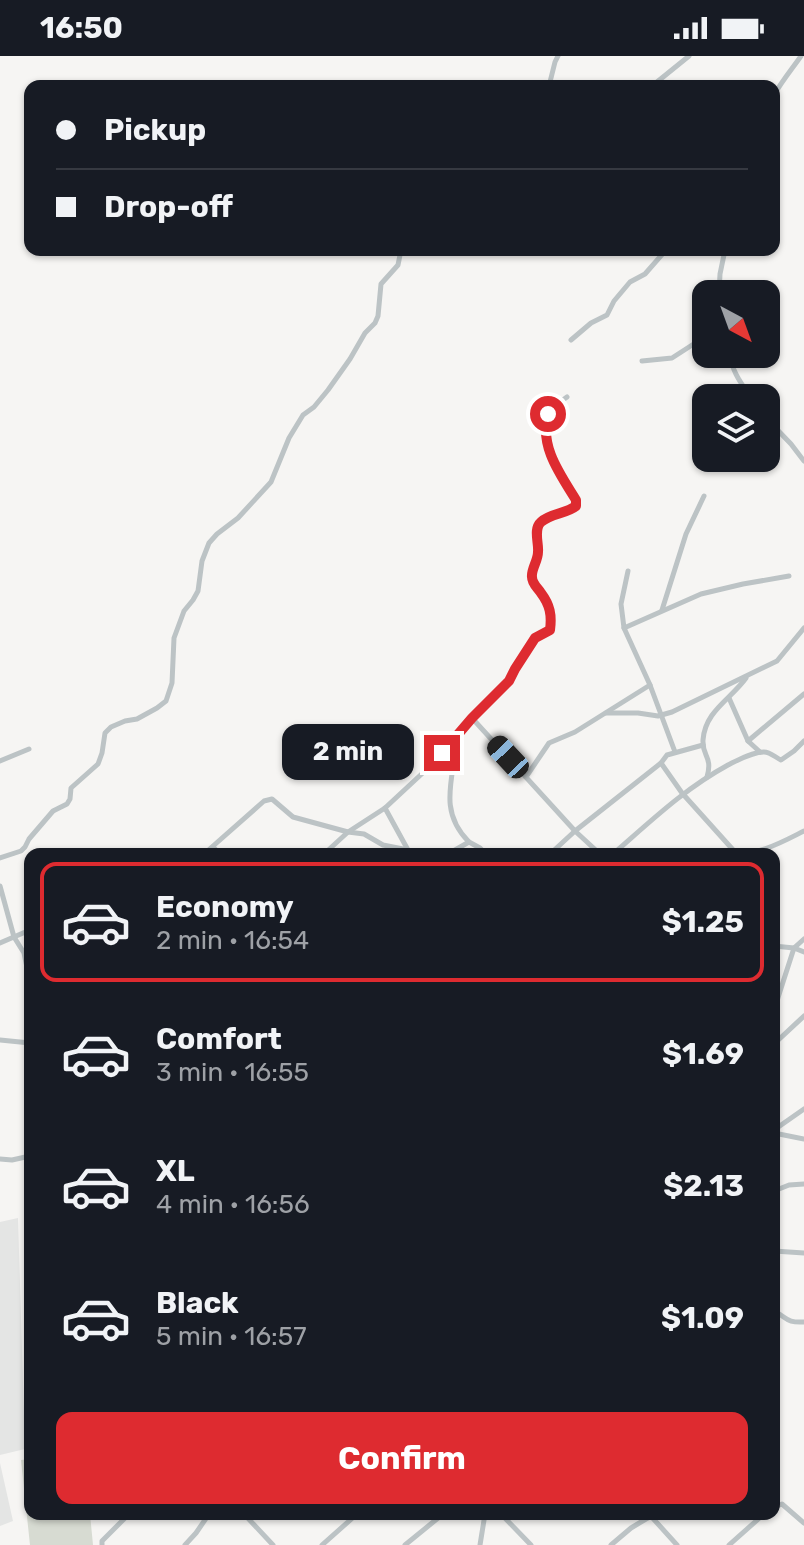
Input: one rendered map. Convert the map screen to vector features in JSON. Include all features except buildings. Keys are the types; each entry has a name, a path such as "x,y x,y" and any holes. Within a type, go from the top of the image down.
{"street":[{"path":"550,80 558,56"},
{"path":"659,80 689,56"},
{"path":"780,84 801,56"},
{"path":"0,858 21,851 53,811 67,804 71,788 98,764 105,733 111,727 137,719 166,701 172,683 174,638 184,611 198,591 202,561 209,543 238,518 271,482 289,438 303,415 328,390 365,333 375,323 381,284 398,265 400,256"},
{"path":"571,340 591,323 607,315 630,282 645,274 661,256"},
{"path":"720,280 724,256"},
{"path":"642,361 672,358 692,345"},
{"path":"331,848 348,832 385,808 457,737 509,681 535,638 550,630 550,607 531,574 538,557 539,523 576,506 576,500 553,463 545,429 552,408 567,397"},
{"path":"780,433 804,461"},
{"path":"662,610 686,534 704,496"},
{"path":"628,571 621,604 624,628 663,715 675,752"},
{"path":"624,628 701,594 789,576"},
{"path":"606,713 663,715 701,699 777,661 804,628"},
{"path":"707,777 710,763 703,745 706,722 747,677"},
{"path":"526,777 549,743 575,732 650,685"},
{"path":"748,741 804,694"},
{"path":"729,698 748,741 761,753"},
{"path":"472,718 593,848"},
{"path":"457,737 450,787 452,817 458,831 480,848"},
{"path":"620,848 682,793 707,777 742,758 761,753 766,752 781,760 804,741"},
{"path":"557,848 667,755 703,745"},
{"path":"0,761 29,749"},
{"path":"661,763 682,793 730,848"},
{"path":"213,847 256,807 272,799 293,817 364,834 395,848"},
{"path":"385,808 409,848"},
{"path":"765,848 804,831"},
{"path":"458,848 469,842"},
{"path":"0,886 14,937 24,953"},
{"path":"0,943 24,933"},
{"path":"780,993 794,948 804,939"},
{"path":"780,947 794,948 803,953"},
{"path":"780,1038 804,1016"},
{"path":"0,1040 24,1042"},
{"path":"780,1127 804,1109"},
{"path":"780,1133 804,1139"},
{"path":"0,1159 24,1157"},
{"path":"780,1189 804,1184"},
{"path":"780,1251 804,1253"},
{"path":"780,1315 792,1323 804,1322"},
{"path":"780,1505 804,1523"},
{"path":"102,1545 102,1541 123,1520"},
{"path":"185,1545 205,1520"},
{"path":"250,1520 273,1545"},
{"path":"322,1545 350,1520"},
{"path":"405,1545 436,1520"},
{"path":"480,1545 484,1520"},
{"path":"507,1520 531,1545"},
{"path":"611,1545 643,1520"},
{"path":"654,1520 677,1545"},
{"path":"729,1545 757,1520"}],"shaded area":[{"path":"18,1218 24,1449 0,1455 0,1222"},
{"path":"21,1460 24,1460 24,1488"},
{"path":"0,1463 13,1521 0,1526"},
{"path":"27,1520 91,1520 93,1545 30,1545"}],"route":[{"path":"442,753 509,681 535,638 550,630 550,607 531,574 538,557 537,529 544,520 572,510 576,500 553,463 545,429 548,414"}]}
